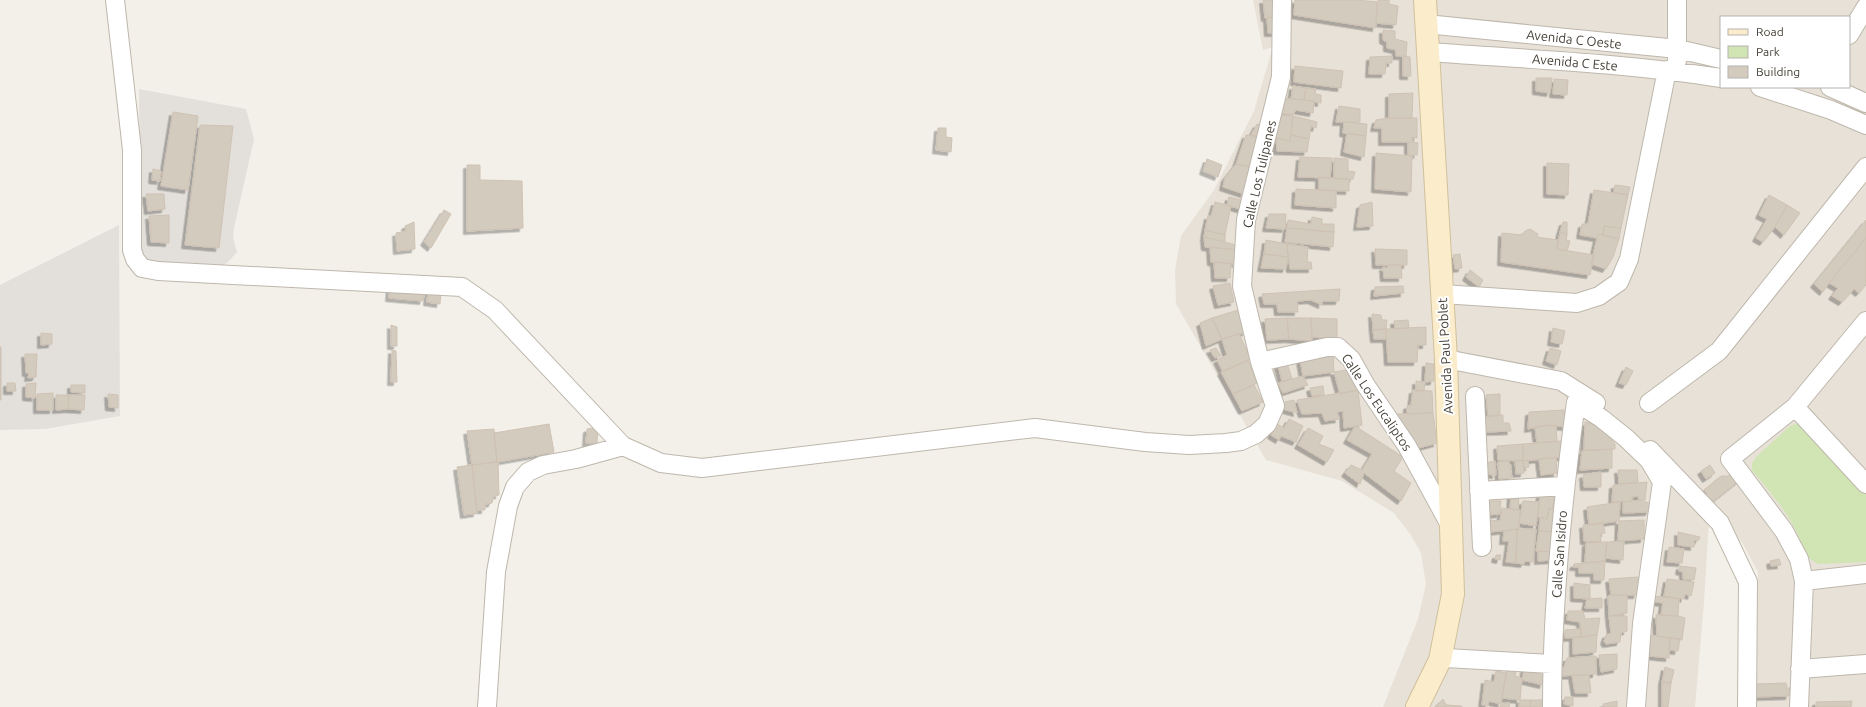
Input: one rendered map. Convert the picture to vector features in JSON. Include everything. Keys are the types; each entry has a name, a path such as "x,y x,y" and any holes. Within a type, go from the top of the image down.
{"main road":[{"name":"Avenida Paul Poblet","path":"1417,707 1440,660 1453,594 1446,360 1425,0"}],"street":[{"path":"115,0 132,150 132,250 135,259 142,268 166,271 462,287 495,310 623,446 576,459 543,465 528,472 515,487 508,506 496,572 487,707"},
{"name":"Calle Los Tulipanes","path":"623,446 661,463 702,468 1035,428 1145,442 1190,445 1241,441 1256,434 1267,424 1275,406 1260,362 1242,286 1246,220 1281,77 1282,0"},
{"path":"1442,294 1577,303 1599,296 1619,282 1629,259 1678,49 1677,0"},
{"path":"1850,33 1866,7"},
{"name":"Avenida C Oeste","path":"1426,24 1678,49 1720,59"},
{"name":"Avenida C Este","path":"1428,52 1552,60 1672,71 1720,78"},
{"path":"1763,88 1824,108 1866,125"},
{"path":"1832,88 1866,103"},
{"path":"1649,402 1719,351 1866,167"},
{"path":"1799,707 1804,581 1799,559 1784,531 1730,459 1795,407 1864,329"},
{"name":"Calle Los Eucaliptos","path":"1260,362 1328,347 1338,347 1351,359 1365,384 1407,446 1452,529"},
{"path":"1446,360 1561,381 1615,415 1667,466 1720,523 1748,582 1747,707"},
{"path":"1475,396 1482,547"},
{"name":"Calle San Isidro","path":"1552,707 1552,664 1557,562 1564,486 1576,402 1601,418 1626,438 1649,460 1662,482 1642,624 1636,707"},
{"path":"1795,407 1866,484"},
{"path":"1479,491 1564,486"},
{"path":"1804,581 1866,574"},
{"path":"1440,660 1446,658 1552,664"},
{"path":"1800,669 1866,664"}],"shaded area":[{"path":"1253,0 1866,0 1866,707 1754,707 1758,572 1743,544 1710,503 1704,602 1695,707 1383,707 1418,619 1426,584 1421,553 1411,535 1394,513 1342,481 1266,460 1176,304 1175,270 1181,236 1214,190 1254,111 1273,47 1263,50"},
{"path":"139,89 246,109 254,139 234,228 233,238 237,252 227,263 216,268 159,264 144,257 140,247"},
{"path":"119,225 120,416 45,429 0,430 0,285"}],"green space":[{"path":"1800,423 1807,426 1866,494 1866,562 1819,564 1810,558 1807,555 1788,516 1752,470 1752,463 1757,456 1790,426"}],"building":[{"path":"1263,0 1279,0 1280,16 1265,18"},
{"path":"1295,0 1356,0 1377,2 1376,28 1294,15"},
{"path":"1378,0 1389,0 1389,4 1398,6 1396,25 1376,23"},
{"path":"1277,17 1278,33 1268,33 1267,18"},
{"path":"1383,30 1395,31 1395,39 1407,42 1406,56 1396,56 1396,50 1387,48 1387,42 1383,40"},
{"path":"1392,56 1392,63 1386,63 1385,74 1369,74 1370,57"},
{"path":"1403,56 1410,57 1411,76 1403,76"},
{"path":"1295,66 1343,71 1341,88 1294,82"},
{"path":"1536,78 1552,78 1550,93 1536,91"},
{"path":"1554,79 1568,80 1567,95 1553,94"},
{"path":"1293,86 1306,88 1304,100 1291,99"},
{"path":"1306,88 1316,89 1315,94 1321,95 1321,103 1304,100"},
{"path":"1413,93 1412,118 1389,118 1389,94"},
{"path":"1283,98 1314,101 1313,113 1296,110 1293,115 1280,113"},
{"path":"1339,106 1360,109 1360,122 1336,122"},
{"path":"173,112 198,116 188,190 161,186"},
{"path":"1279,115 1293,116 1290,141 1276,138"},
{"path":"1293,116 1317,122 1316,128 1311,126 1309,139 1291,135"},
{"path":"1389,118 1417,118 1417,138 1412,137 1412,142 1382,142 1382,128 1374,128 1376,120"},
{"path":"1344,122 1367,124 1366,136 1343,133"},
{"path":"1257,124 1264,126 1259,137 1251,135"},
{"path":"200,125 233,126 219,248 185,245"},
{"path":"938,128 946,128 946,137 952,138 951,152 936,150"},
{"path":"1347,133 1366,136 1364,157 1344,152"},
{"path":"1246,135 1259,137 1250,167 1236,164"},
{"path":"1291,135 1309,139 1307,152 1277,151 1276,138 1290,141"},
{"path":"1408,142 1418,143 1417,155 1408,155"},
{"path":"1376,153 1412,156 1411,192 1375,189"},
{"path":"1300,157 1332,158 1330,178 1298,177"},
{"path":"1334,158 1348,159 1348,171 1355,172 1353,179 1334,179"},
{"path":"1207,159 1222,165 1218,177 1203,171"},
{"path":"1547,163 1569,164 1568,195 1547,194"},
{"path":"1236,164 1250,167 1244,194 1223,187 1225,178"},
{"path":"467,165 480,165 480,180 522,181 523,228 467,231"},
{"path":"153,169 161,171 160,181 152,180"},
{"path":"1319,177 1349,179 1349,191 1319,190"},
{"path":"1615,185 1630,187 1628,195 1614,192"},
{"path":"1296,189 1336,191 1336,208 1295,205"},
{"path":"1594,190 1628,195 1621,228 1604,226 1603,235 1598,234 1597,238 1580,235 1582,224 1588,224"},
{"path":"146,194 164,194 165,209 148,211"},
{"path":"1769,195 1787,205 1775,227 1763,242 1756,238 1767,219 1759,215"},
{"path":"1229,197 1245,201 1243,210 1227,205"},
{"path":"1215,202 1231,206 1225,235 1205,230 1208,216 1211,216"},
{"path":"1372,202 1373,226 1357,227 1360,205"},
{"path":"1787,205 1800,213 1784,235 1775,227"},
{"path":"444,210 451,214 431,248 424,242"},
{"path":"1269,214 1286,214 1285,229 1266,228"},
{"path":"169,215 169,243 151,242 149,216"},
{"path":"1312,217 1322,219 1322,224 1334,224 1334,232 1287,228 1288,220 1311,224"},
{"path":"1866,220 1866,238 1823,292 1814,284"},
{"path":"414,222 415,249 397,251 396,233 406,231 405,226"},
{"path":"1563,222 1567,222 1567,235 1560,232"},
{"path":"1604,226 1621,228 1619,239 1603,235"},
{"path":"1287,228 1334,232 1333,247 1285,242"},
{"path":"1530,229 1538,234 1537,237 1558,240 1557,249 1594,255 1590,275 1501,262 1502,233 1522,235 1525,231"},
{"path":"1205,230 1225,235 1225,242 1204,237"},
{"path":"1560,232 1567,235 1566,240 1570,241 1567,251 1557,249"},
{"path":"1598,234 1619,239 1613,257 1606,269 1591,264"},
{"path":"1204,237 1240,246 1240,250 1205,247"},
{"path":"1866,238 1866,285 1859,293 1854,289 1842,302 1832,296 1838,288 1829,283"},
{"path":"1266,240 1287,244 1288,257 1264,254"},
{"path":"1287,244 1308,247 1307,262 1311,262 1312,269 1290,269"},
{"path":"1210,247 1236,250 1236,264 1211,262"},
{"path":"1375,249 1407,250 1407,265 1376,265"},
{"path":"1264,254 1288,257 1286,269 1261,268"},
{"path":"1460,254 1462,268 1455,269 1453,255"},
{"path":"1214,262 1231,264 1230,278 1215,278"},
{"path":"1388,265 1401,265 1402,278 1384,278 1383,267 1388,268"},
{"path":"1470,270 1483,280 1479,287 1466,277"},
{"path":"1230,283 1234,302 1218,305 1213,286"},
{"path":"1403,286 1404,293 1374,296 1375,287"},
{"path":"390,287 425,291 423,301 389,298"},
{"path":"1340,289 1339,301 1322,301 1322,305 1311,300 1297,301 1298,312 1278,312 1277,304 1264,304 1262,294"},
{"path":"428,291 441,293 440,304 427,302"},
{"path":"1238,310 1246,332 1222,339 1212,318"},
{"path":"1372,314 1381,315 1382,320 1387,320 1386,329 1373,330"},
{"path":"1212,318 1222,339 1206,346 1200,323"},
{"path":"1287,318 1289,339 1267,340 1265,319"},
{"path":"1287,318 1311,318 1312,341 1289,339"},
{"path":"1311,318 1337,319 1337,339 1312,337"},
{"path":"1408,320 1409,328 1395,329 1394,321"},
{"path":"391,325 397,327 397,346 391,346"},
{"path":"1426,327 1426,345 1418,345 1417,362 1388,362 1386,329"},
{"path":"1553,328 1565,331 1562,344 1551,342"},
{"path":"1386,329 1386,339 1374,339 1373,330"},
{"path":"41,333 52,334 52,344 41,345"},
{"path":"1239,334 1251,359 1223,372 1217,360 1227,355 1222,339"},
{"path":"1,347 1,400 0,400"},
{"path":"1216,348 1221,356 1215,358 1210,350"},
{"path":"1550,348 1561,351 1557,365 1546,361"},
{"path":"392,350 396,351 397,382 391,382"},
{"path":"1333,352 1334,372 1303,376 1300,359"},
{"path":"25,354 37,354 36,377 28,378 29,373 26,373"},
{"path":"1248,360 1257,383 1233,394 1221,372"},
{"path":"1287,363 1292,379 1282,381 1278,365"},
{"path":"1426,363 1434,364 1434,381 1425,382"},
{"path":"1626,367 1633,371 1626,385 1619,383"},
{"path":"1352,369 1362,389 1340,394 1334,372"},
{"path":"1303,376 1308,385 1283,393 1278,383"},
{"path":"1416,381 1425,382 1424,391 1416,391"},
{"path":"7,383 15,383 16,391 7,391"},
{"path":"36,383 35,398 26,397 26,384"},
{"path":"71,385 85,385 85,393 71,392"},
{"path":"1254,385 1263,402 1242,411 1233,394"},
{"path":"1323,386 1324,395 1312,396 1310,388"},
{"path":"1358,390 1362,425 1344,428 1343,411 1337,412 1339,419 1325,421 1322,413 1302,414 1297,400"},
{"path":"1413,390 1432,391 1433,413 1407,414 1407,406 1411,405"},
{"path":"53,393 53,410 37,410 37,394"},
{"path":"108,394 118,395 118,408 109,407"},
{"path":"1500,394 1500,415 1488,416 1486,395"},
{"path":"56,395 69,395 68,409 56,410"},
{"path":"69,395 85,395 84,410 68,409"},
{"path":"1294,400 1297,413 1283,409 1285,402"},
{"path":"1564,410 1566,427 1548,425 1528,429 1529,412"},
{"path":"1433,413 1437,443 1419,448 1397,414"},
{"path":"1503,415 1503,423 1509,423 1511,431 1485,432 1485,417"},
{"path":"1289,419 1303,426 1296,442 1281,436 1279,440 1271,435 1277,424 1284,428"},
{"path":"1585,422 1591,423 1604,431 1615,444 1615,449 1584,450"},
{"path":"549,424 554,452 497,462 494,433"},
{"path":"1548,425 1556,426 1557,441 1537,443 1535,427"},
{"path":"1355,426 1403,457 1394,471 1411,483 1401,501 1364,473 1360,484 1345,473 1351,465 1362,470 1372,454 1347,440"},
{"path":"598,427 597,443 586,443 587,429"},
{"path":"1308,428 1323,436 1319,444 1334,450 1327,462 1298,445"},
{"path":"494,429 497,462 472,465 467,431"},
{"path":"1562,441 1563,457 1523,461 1523,444"},
{"path":"1523,444 1523,461 1498,460 1497,446"},
{"path":"1612,449 1612,468 1580,470 1582,451"},
{"path":"1556,457 1557,473 1541,475 1539,459"},
{"path":"1515,460 1523,461 1524,473 1516,474"},
{"path":"1528,460 1529,467 1524,468 1523,461"},
{"path":"1495,461 1496,475 1484,474 1485,463"},
{"path":"1509,461 1512,478 1499,479 1498,462"},
{"path":"498,462 499,495 493,497 492,503 485,504 485,510 477,510 472,465"},
{"path":"472,465 477,513 464,515 457,467"},
{"path":"1710,465 1715,473 1706,479 1701,471"},
{"path":"1618,470 1637,470 1638,482 1619,484"},
{"path":"1601,472 1601,487 1584,487 1583,475"},
{"path":"1733,473 1740,480 1711,503 1705,496 1707,494 1704,490 1721,476 1728,476"},
{"path":"1647,482 1645,500 1639,500 1638,496 1632,497 1632,501 1612,502 1613,485"},
{"path":"1540,494 1555,496 1552,509 1549,508 1547,519 1538,517"},
{"path":"1511,495 1519,495 1518,510 1510,509"},
{"path":"1641,500 1651,504 1649,512 1623,513 1623,502"},
{"path":"1487,501 1501,501 1500,514 1486,515"},
{"path":"1523,501 1539,502 1536,526 1519,523"},
{"path":"1620,502 1619,521 1589,525 1587,507"},
{"path":"1553,505 1557,505 1556,532 1539,531 1540,517 1547,519 1549,508 1552,509"},
{"path":"1502,508 1520,510 1519,529 1490,532 1489,520 1500,521"},
{"path":"1644,520 1644,539 1618,541 1619,521"},
{"path":"1603,523 1605,533 1600,534 1601,542 1584,541 1583,525"},
{"path":"1517,529 1516,563 1506,562 1509,541 1503,541 1504,531"},
{"path":"1517,529 1536,529 1533,562 1525,561 1524,564 1516,563"},
{"path":"1539,531 1556,532 1552,552 1536,551"},
{"path":"1678,532 1700,537 1698,541 1694,540 1694,547 1678,545"},
{"path":"1624,541 1623,560 1605,558 1607,542"},
{"path":"1607,542 1605,561 1585,563 1586,543"},
{"path":"1669,547 1684,549 1682,563 1667,562"},
{"path":"1538,551 1552,552 1552,560 1538,561"},
{"path":"1496,555 1501,555 1500,560 1495,559"},
{"path":"1779,559 1781,565 1771,566 1770,561"},
{"path":"1605,561 1604,580 1594,580 1594,573 1579,573 1579,567 1573,567 1574,564"},
{"path":"1680,566 1696,568 1694,580 1683,579 1683,572 1679,571"},
{"path":"1639,577 1637,595 1611,595 1609,579"},
{"path":"1667,579 1694,582 1691,596 1685,594 1684,599 1664,596"},
{"path":"1574,583 1590,585 1590,599 1574,598"},
{"path":"1627,595 1627,613 1609,616 1608,596"},
{"path":"1654,596 1679,599 1678,616 1661,615 1663,603 1652,601"},
{"path":"1602,598 1602,608 1585,608 1587,599"},
{"path":"1568,611 1583,611 1585,619 1600,618 1597,635 1581,637 1580,622 1567,620"},
{"path":"1656,615 1678,616 1685,618 1682,640 1657,636"},
{"path":"1609,616 1627,616 1627,631 1621,633 1620,642 1606,644 1604,641 1606,635 1611,633"},
{"path":"1581,629 1581,637 1565,638 1565,630"},
{"path":"1597,635 1596,652 1573,654 1573,638"},
{"path":"1650,635 1670,638 1669,658 1649,656"},
{"path":"1670,638 1680,639 1678,651 1669,650"},
{"path":"1617,654 1617,669 1601,672 1599,655"},
{"path":"1596,656 1596,674 1560,676 1560,668 1564,667 1567,658"},
{"path":"1525,666 1545,669 1543,685 1522,680"},
{"path":"1665,667 1674,670 1671,683 1662,682"},
{"path":"1507,669 1516,671 1515,676 1522,678 1520,700 1502,698"},
{"path":"1496,671 1506,673 1501,704 1489,701 1488,706 1482,705 1485,680 1494,682"},
{"path":"1572,675 1589,675 1591,693 1575,693"},
{"path":"1662,682 1671,683 1668,707 1662,707"},
{"path":"1786,683 1787,688 1790,688 1789,696 1756,697 1757,684"},
{"path":"1565,697 1573,697 1573,706 1564,704"},
{"path":"1443,699 1446,705 1445,707 1435,707"},
{"path":"1520,700 1531,700 1530,707 1519,707"},
{"path":"1531,700 1542,700 1541,707 1530,707"},
{"path":"1617,701 1617,707 1604,707 1603,704"},
{"path":"1852,701 1851,707 1816,707 1816,702"},
{"path":"1510,703 1509,707 1500,707 1501,704"},
{"path":"1446,705 1462,706 1462,707 1445,707"}]}
